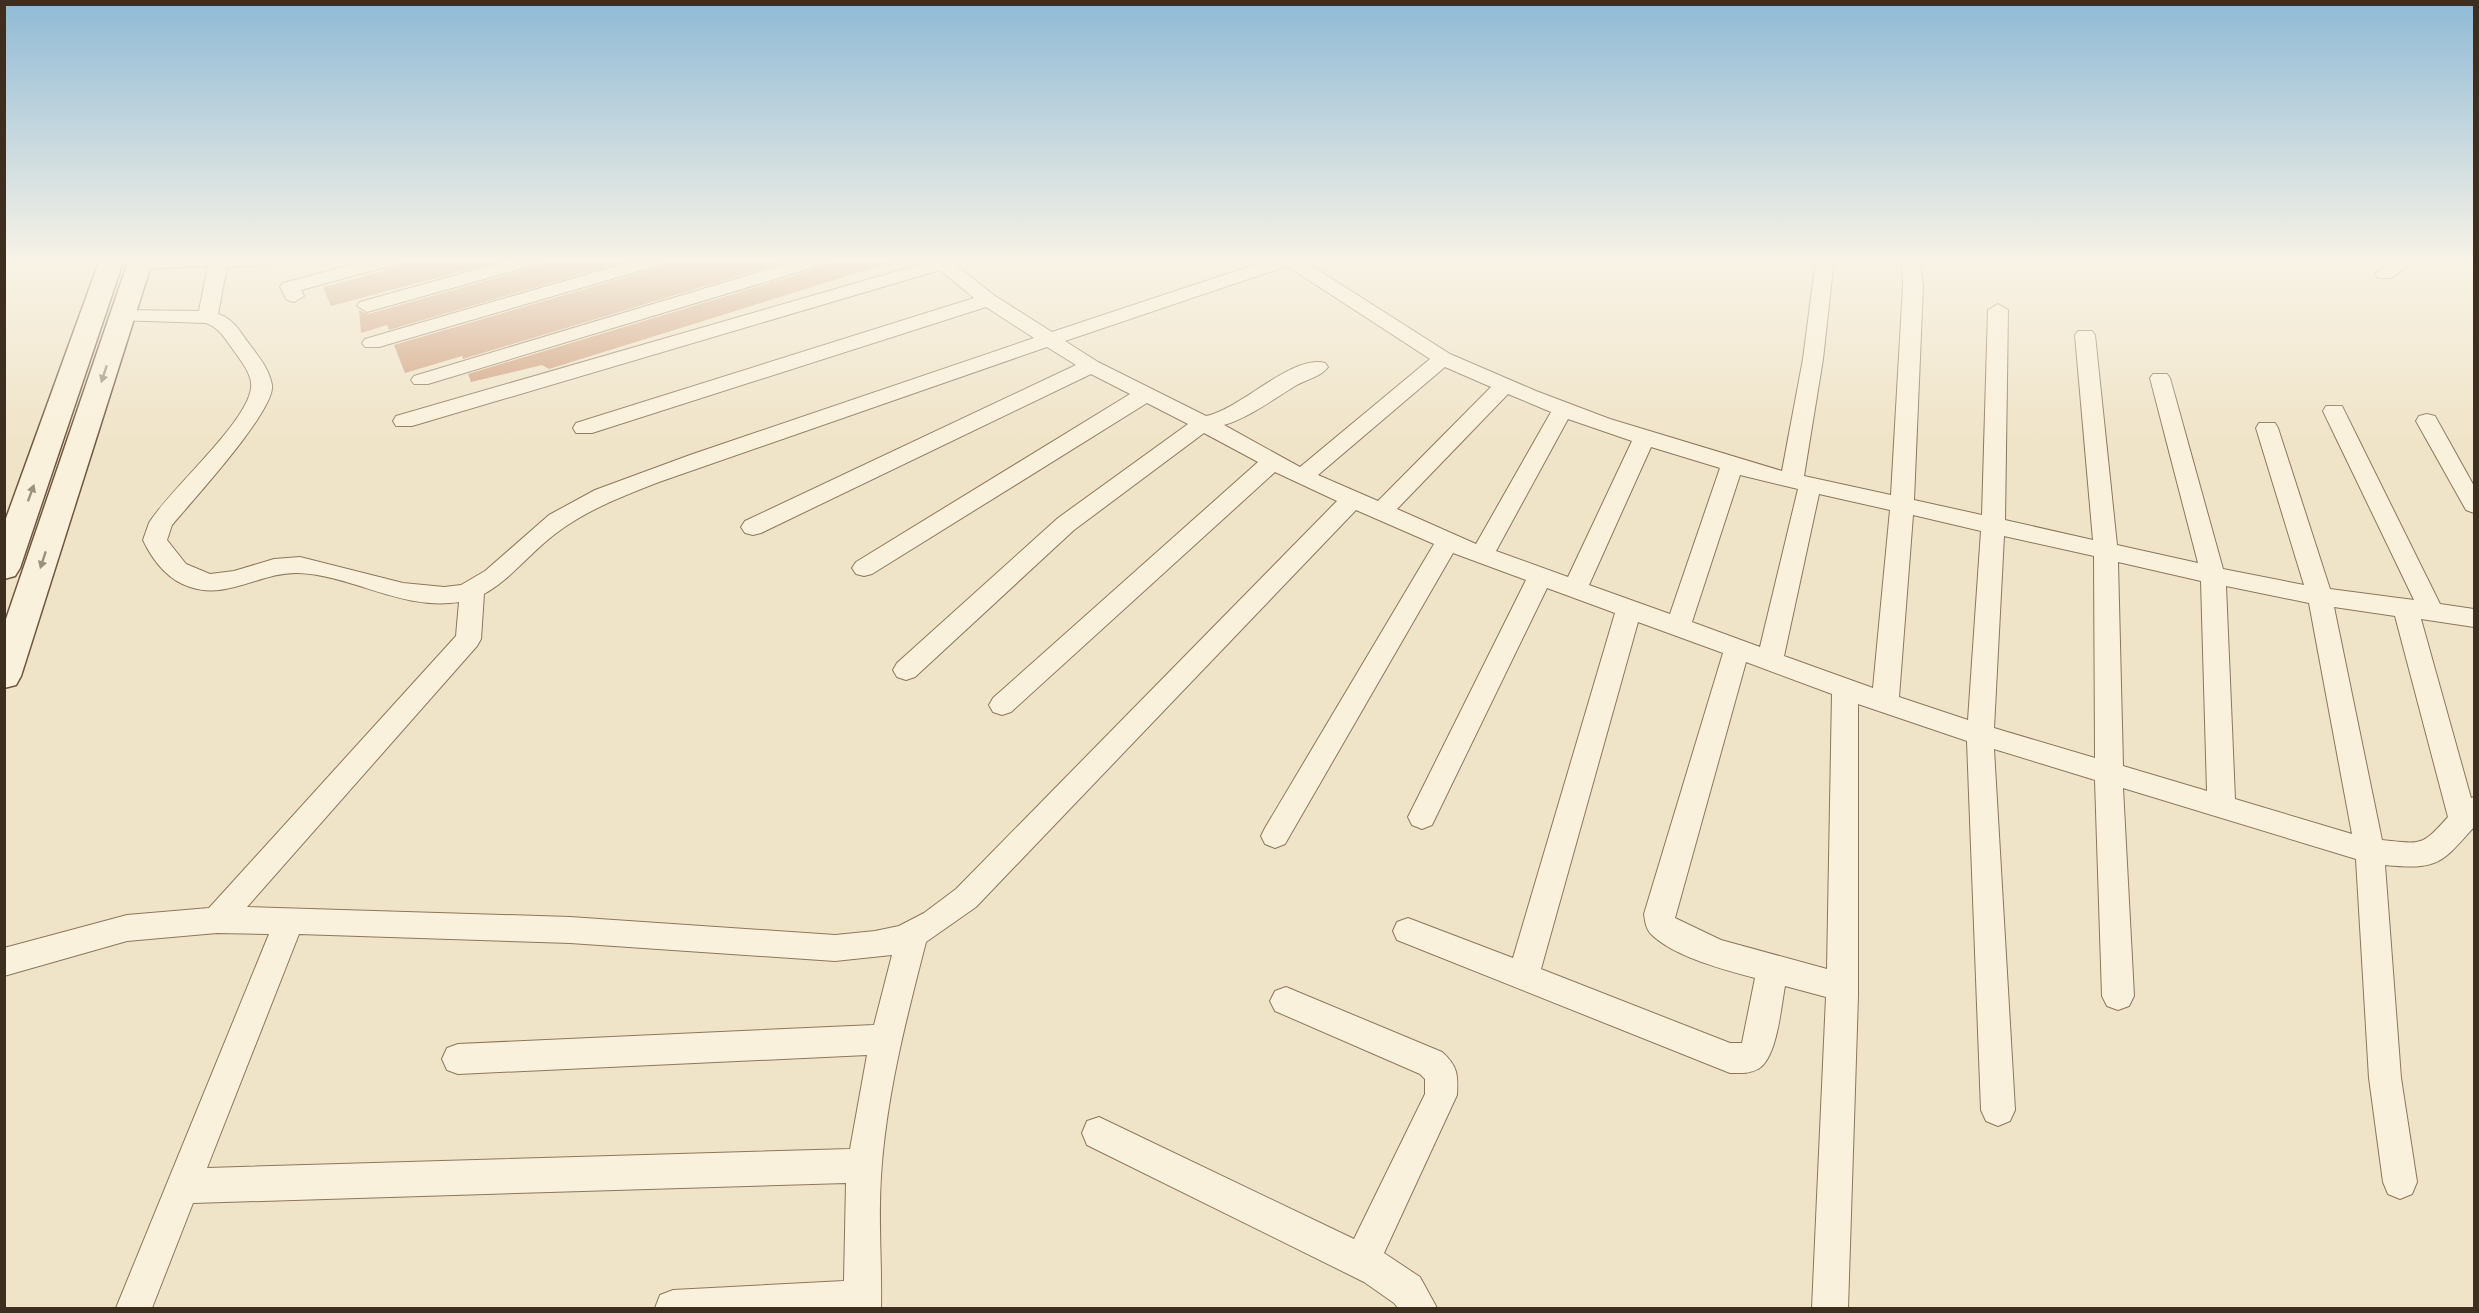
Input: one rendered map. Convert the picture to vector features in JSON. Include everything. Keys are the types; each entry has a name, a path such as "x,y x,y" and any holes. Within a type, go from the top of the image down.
{"main road":[{"path":"4,568 106,320"},
{"path":"4,676 122,320"}],"street":[{"path":"218,320 223,322 256,367 262,387 255,407 235,435 161,523 155,540 164,559 197,581 212,583 231,580 285,564 305,566 418,594 450,596 472,591 558,520 627,486 1103,320"},
{"path":"372,343 450,320"},
{"path":"421,380 618,320"},
{"path":"404,421 755,320"},
{"path":"584,428 924,320"},
{"path":"1018,320 1091,366 1302,477 1448,541 1540,577 1885,703 1980,734 2370,851 2410,855 2435,851 2469,814 2419,612 2334,411"},
{"path":"1384,320 1443,358 1505,386 1644,438 1732,465 2213,575 2320,597 2475,618"},
{"path":"1770,661 1801,482 1818,320"},
{"path":"1885,703 1902,505 1911,320"},
{"path":"1998,320 1993,526 1980,734 1998,1110"},
{"path":"2085,335 2106,551 2109,773 2118,996"},
{"path":"1302,477 1443,358"},
{"path":"753,527 1091,366"},
{"path":"906,670 1066,524 1203,423 1220,421 1301,372 1318,367"},
{"path":"2160,378 2213,575 2222,807"},
{"path":"1381,512 1505,386"},
{"path":"864,568 1144,395"},
{"path":"1482,555 1563,409"},
{"path":"2427,421 2475,505"},
{"path":"2267,428 2320,597 2370,851 2384,1067 2400,1182"},
{"path":"1575,589 1644,438"},
{"path":"1002,705 1273,461"},
{"path":"1678,627 1732,465"},
{"path":"4,962 127,928 217,920 289,920 570,930 835,948 874,946 912,937 938,922 966,898 1353,499"},
{"path":"1275,836 1448,541"},
{"path":"1422,817 1540,577"},
{"path":"217,920 468,639 472,591"},
{"path":"1524,978 1629,609"},
{"path":"1737,649 1659,914 1661,925 1672,935 1710,950 1842,987"},
{"path":"1830,1308 1842,987 1845,688"},
{"path":"134,1308 289,920"},
{"path":"1408,931 1730,1058 1748,1058 1756,1051 1773,968"},
{"path":"673,1308 863,1303 862,1207 866,1165 885,1039 912,937"},
{"path":"1286,1001 1431,1064 1442,1073 1441,1095 1361,1262"},
{"path":"458,1059 885,1039"},
{"path":"1099,1133 1361,1262 1407,1290 1419,1308"},
{"path":"184,1186 866,1165"}],"building":[{"path":"360,320 422,320 389,330 387,325 361,333"},
{"path":"478,320 592,320 463,359 462,356 405,373 394,345"},
{"path":"646,320 705,320 549,369 542,365 471,382 468,374"}]}
